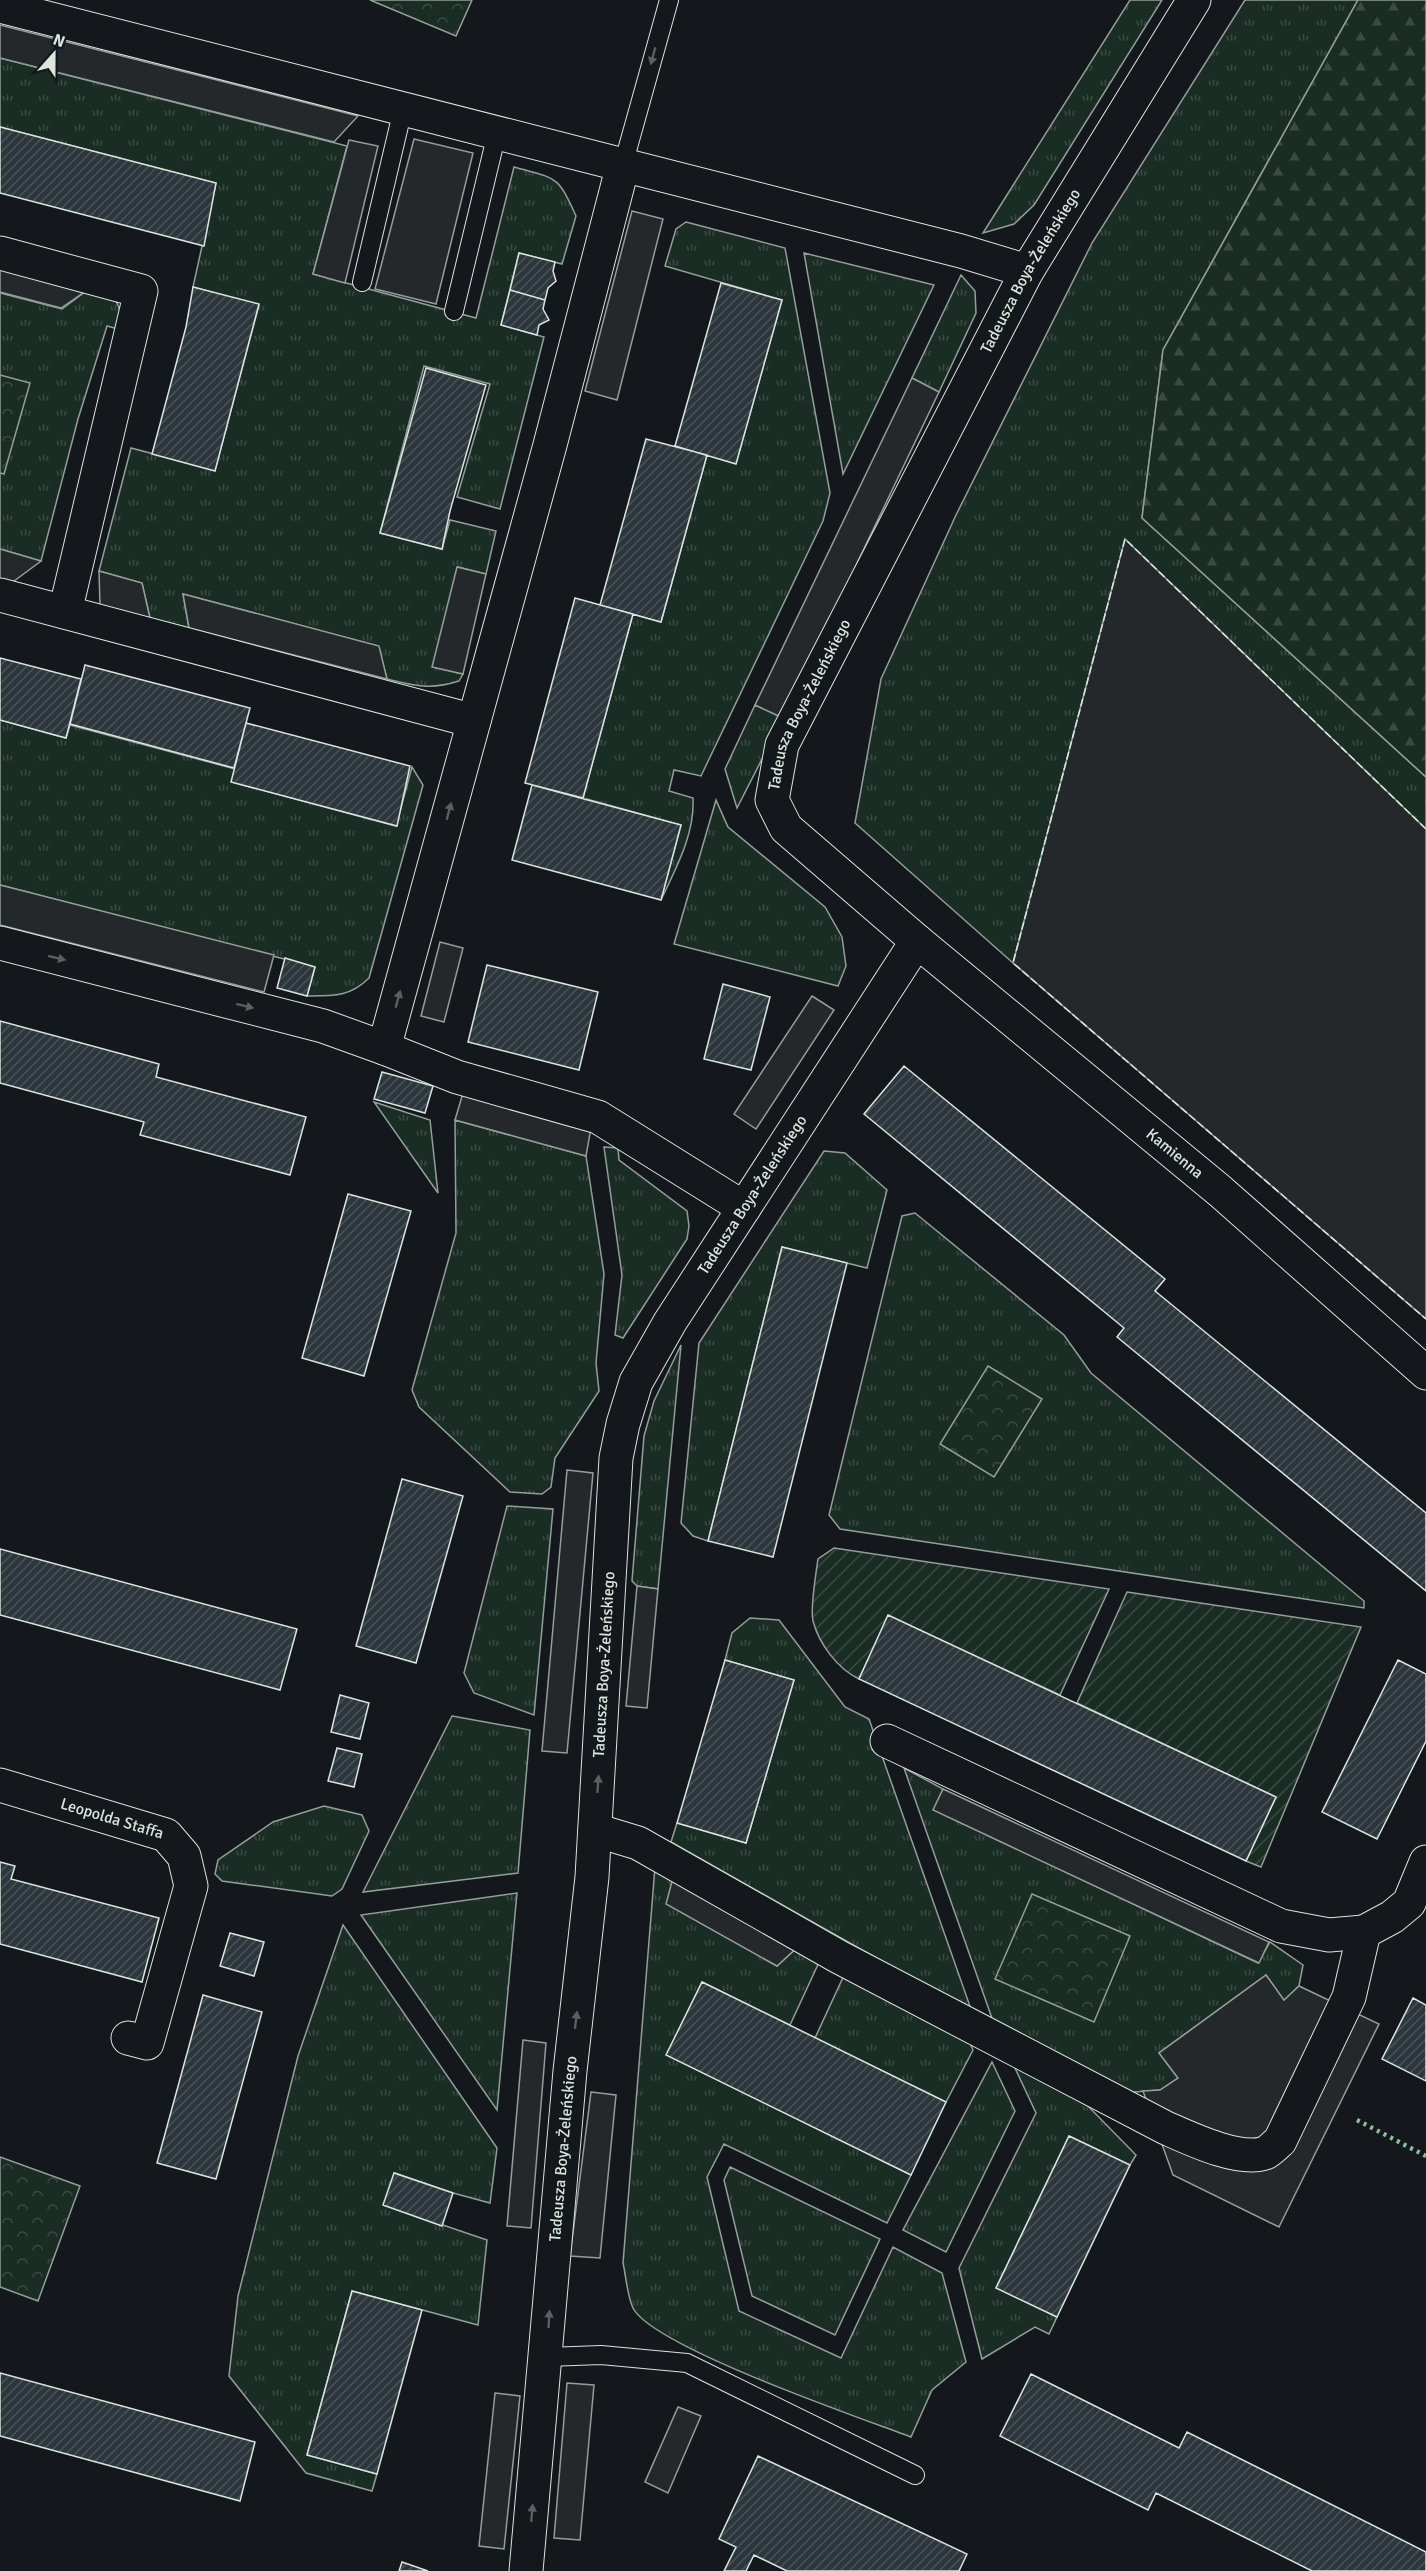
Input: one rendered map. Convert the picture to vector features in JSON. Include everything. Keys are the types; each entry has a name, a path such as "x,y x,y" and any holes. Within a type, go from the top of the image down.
{"street":[{"name":"Tadeusza Boya-Żeleńskiego","path":"526,2571 547,2357 552,2265 569,2082 592,1877 616,1458 623,1425 636,1382 653,1352 917,941 786,828 772,800 782,745 1028,271 1194,0"},
{"path":"0,6 961,251 1028,271"},
{"path":"384,1048 553,434 623,165"},
{"path":"0,253 141,291 64,612"},
{"path":"0,595 474,721"},
{"name":"Kamienna","path":"917,941 1220,1191 1426,1373"},
{"path":"0,943 323,1026 457,1077 598,1117 744,1208"},
{"path":"887,1741 1281,1926 1329,1935 1364,1932 1392,1917 1409,1903 1426,1862"},
{"name":"Leopolda Staffa","path":"0,1785 166,1835 184,1856 191,1886 147,2043 128,2038"},
{"path":"595,1830 638,1843 849,1963 1166,2128 1210,2146 1242,2154 1266,2152 1280,2141 1349,1997 1364,1932"}],"lane":[{"path":"623,165 669,0"},
{"path":"362,282 403,109"},
{"path":"454,311 497,133"},
{"path":"547,2357 601,2355 687,2363 915,2475"}],"green space":[{"path":"370,0 472,0 456,36"},
{"path":"1130,0 1162,0 1034,205 1014,224 983,233"},
{"path":"1245,0 1358,0 1163,350 1142,518 1426,777 1426,829 1125,540 1013,963 855,823 881,679 956,515 1092,243"},
{"path":"1358,0 1426,0 1426,777 1142,518 1163,350"},
{"path":"0,58 347,146 313,274 476,318 514,167 548,177 559,185 576,216 562,264 519,253 501,325 544,337 500,509 457,497 490,384 424,366 380,533 442,549 450,520 496,531 486,574 458,567 433,667 463,674 459,681 423,686 387,679 378,646 183,594 189,628 150,618 142,583 99,571 131,448 215,470 259,305 193,287 216,183 0,127"},
{"path":"686,222 785,248 830,493 823,521 701,776 674,770 669,791 693,798 693,811 688,838 661,900 681,825 583,798 633,614 661,622 707,455 736,463 782,300 665,266 676,229"},
{"path":"804,253 934,285 843,474"},
{"path":"961,275 975,291 976,313 939,392 912,378"},
{"path":"93,286 108,289 115,299 120,317 118,329 107,326 78,419 41,561 0,549 0,293 62,309"},
{"path":"0,375 30,383 4,474 0,473"},
{"path":"755,705 783,718 737,808 725,769"},
{"path":"0,720 66,738 70,725 235,769 232,782 396,826 412,767 423,785 369,978 348,992 307,996 315,967 0,885"},
{"path":"716,800 728,827 825,907 842,937 846,966 838,986 674,944"},
{"path":"374,1102 430,1120 438,1193"},
{"path":"455,1120 586,1156 604,1274 596,1363 599,1391 555,1458 551,1487 542,1494 510,1492 419,1407 412,1390 456,1233"},
{"path":"604,1147 618,1148 619,1160 687,1211 689,1226 687,1239 623,1338 615,1335 622,1275"},
{"path":"824,1151 845,1153 887,1190 867,1268 782,1247 708,1541 693,1536 681,1523 699,1343"},
{"path":"915,1213 1064,1335 1091,1373 1364,1601 1364,1608 840,1529 829,1515 902,1216"},
{"path":"681,1345 658,1589 637,1586 632,1581 644,1436 654,1401"},
{"path":"988,1366 1042,1399 994,1477 940,1444"},
{"path":"507,1506 553,1509 534,1715 474,1693 464,1673"},
{"path":"834,1548 1109,1589 1060,1695 889,1616 859,1679 851,1675 830,1655 813,1621 818,1559"},
{"path":"1127,1592 1361,1627 1261,1867 1246,1861 1276,1797 1077,1703"},
{"path":"750,1618 779,1620 845,1707 869,1719 972,2012 671,1842 677,1823 746,1843 794,1680 725,1660 732,1633"},
{"path":"452,1716 530,1730 518,1873 363,1892"},
{"path":"904,1768 943,1789 934,1810 1258,1963 1270,1942 1303,1965 1299,1986 1284,2001 1266,1975 1159,2053 1178,2078 1160,2090 1122,2093 994,2024"},
{"path":"324,1806 362,1815 369,1831 342,1889 332,1896 222,1881 215,1874 218,1860 273,1822"},
{"path":"655,1867 674,1874 667,1904 777,1966 801,1944 821,1958 790,2025 702,1982 667,2055 911,2175 887,2223 724,2144 707,2177 739,2311 841,2358 893,2247 942,2273 966,2362 932,2390 911,2437 806,2398 717,2361 678,2342 649,2324 633,2308 623,2263"},
{"path":"517,1893 497,2110 361,1915"},
{"path":"1032,1894 1130,1936 1094,2022 995,1979"},
{"path":"343,1925 497,2148 490,2203 395,2173 384,2205 487,2240 478,2325 352,2291 307,2455 377,2474 372,2491 306,2473 229,2376 238,2296 298,2056"},
{"path":"846,1971 967,2036 973,2050 946,2102 815,2038"},
{"path":"992,2062 1015,2111 946,2252 903,2230"},
{"path":"1014,2066 1087,2105 1136,2155 1130,2165 1069,2136 996,2288 1057,2317 1049,2334 1035,2327 982,2359 959,2268 1036,2113"},
{"path":"0,2157 80,2186 38,2301 0,2287"},
{"path":"730,2167 880,2239 835,2335 752,2296 724,2180"}],"shaded area":[{"path":"0,25 358,116 334,142 0,58"},
{"path":"414,139 473,153 436,304 375,289"},
{"path":"349,140 378,146 345,283 313,274"},
{"path":"632,211 663,219 617,400 585,391"},
{"path":"0,262 93,286 61,308 0,292"},
{"path":"912,378 939,392 783,718 755,705"},
{"path":"1125,539 1426,829 1426,1319 1013,963"},
{"path":"0,549 41,561 6,587 0,585"},
{"path":"457,567 486,574 463,674 432,667"},
{"path":"99,571 142,583 150,618 100,607"},
{"path":"183,594 379,646 387,679 189,628"},
{"path":"0,885 274,955 264,992 0,925"},
{"path":"440,942 463,948 444,1022 421,1016"},
{"path":"812,996 834,1010 756,1129 734,1114"},
{"path":"463,1093 591,1128 586,1156 455,1120"},
{"path":"567,1470 593,1473 567,1753 542,1751"},
{"path":"637,1586 658,1589 647,1708 626,1706"},
{"path":"943,1789 1269,1942 1259,1963 933,1810"},
{"path":"674,1874 801,1944 777,1966 666,1904"},
{"path":"1266,1975 1284,2000 1299,1986 1379,2024 1279,2227 1173,2175 1143,2091 1160,2090 1178,2078 1159,2053"},
{"path":"523,2040 546,2043 531,2228 507,2226"},
{"path":"591,2092 616,2095 600,2258 570,2256"},
{"path":"567,2383 594,2385 580,2540 554,2538"},
{"path":"495,2393 520,2396 504,2549 479,2546"},
{"path":"678,2407 701,2416 668,2493 645,2482"}],"building":[{"path":"0,127 216,183 204,246 0,193"},
{"path":"519,253 555,262 553,271 556,281 548,288 545,300 510,290"},
{"path":"721,283 782,300 736,464 675,446"},
{"path":"193,287 259,304 215,471 152,454 186,327"},
{"path":"510,290 545,300 543,309 549,320 539,325 537,335 501,325"},
{"path":"426,368 486,385 450,511 442,549 380,533"},
{"path":"646,439 707,455 661,622 600,605"},
{"path":"575,598 633,614 583,798 525,783"},
{"path":"0,658 81,679 66,738 0,720"},
{"path":"85,665 250,708 234,768 70,724"},
{"path":"246,723 410,766 397,826 231,782"},
{"path":"532,785 681,825 661,900 512,860"},
{"path":"285,958 315,967 307,996 277,988"},
{"path":"487,965 598,992 579,1070 468,1042"},
{"path":"723,984 770,997 751,1070 704,1059"},
{"path":"0,1021 159,1064 156,1077 306,1117 290,1175 140,1135 144,1122 0,1083"},
{"path":"904,1066 1165,1279 1155,1291 1426,1513 1426,1591 1117,1337 1124,1328 864,1114"},
{"path":"382,1072 433,1086 425,1113 374,1099"},
{"path":"348,1194 411,1211 364,1376 302,1358"},
{"path":"782,1247 847,1263 773,1557 708,1541"},
{"path":"402,1479 463,1496 416,1663 356,1646"},
{"path":"0,1549 297,1629 280,1690 0,1615"},
{"path":"888,1615 1276,1797 1246,1861 859,1679"},
{"path":"725,1660 794,1680 746,1843 677,1823"},
{"path":"1398,1660 1426,1674 1426,1741 1377,1839 1322,1812"},
{"path":"340,1695 369,1703 360,1739 331,1732"},
{"path":"337,1748 362,1754 354,1787 328,1781"},
{"path":"0,1862 15,1866 11,1879 159,1918 142,1982 0,1944"},
{"path":"230,1933 264,1942 254,1976 220,1966"},
{"path":"702,1982 946,2102 911,2175 666,2055"},
{"path":"203,1995 262,2012 216,2179 157,2163"},
{"path":"1413,1998 1426,2005 1426,2081 1382,2059"},
{"path":"1069,2136 1130,2165 1057,2317 996,2288"},
{"path":"394,2173 453,2193 442,2226 383,2205"},
{"path":"352,2291 422,2310 377,2474 307,2455"},
{"path":"0,2373 255,2442 240,2501 0,2436"},
{"path":"1031,2374 1179,2448 1187,2432 1426,2552 1426,2571 1312,2571 1156,2493 1148,2510 1000,2436"},
{"path":"758,2456 967,2554 959,2571 787,2571 754,2555 746,2571 724,2571 736,2547 719,2539"},
{"path":"402,2562 428,2571 399,2571"}],"hedge":[{"path":"1357,2120 1426,2156"}],"fence":[{"path":"1426,829 1125,539 1013,963 1426,1319"}]}
